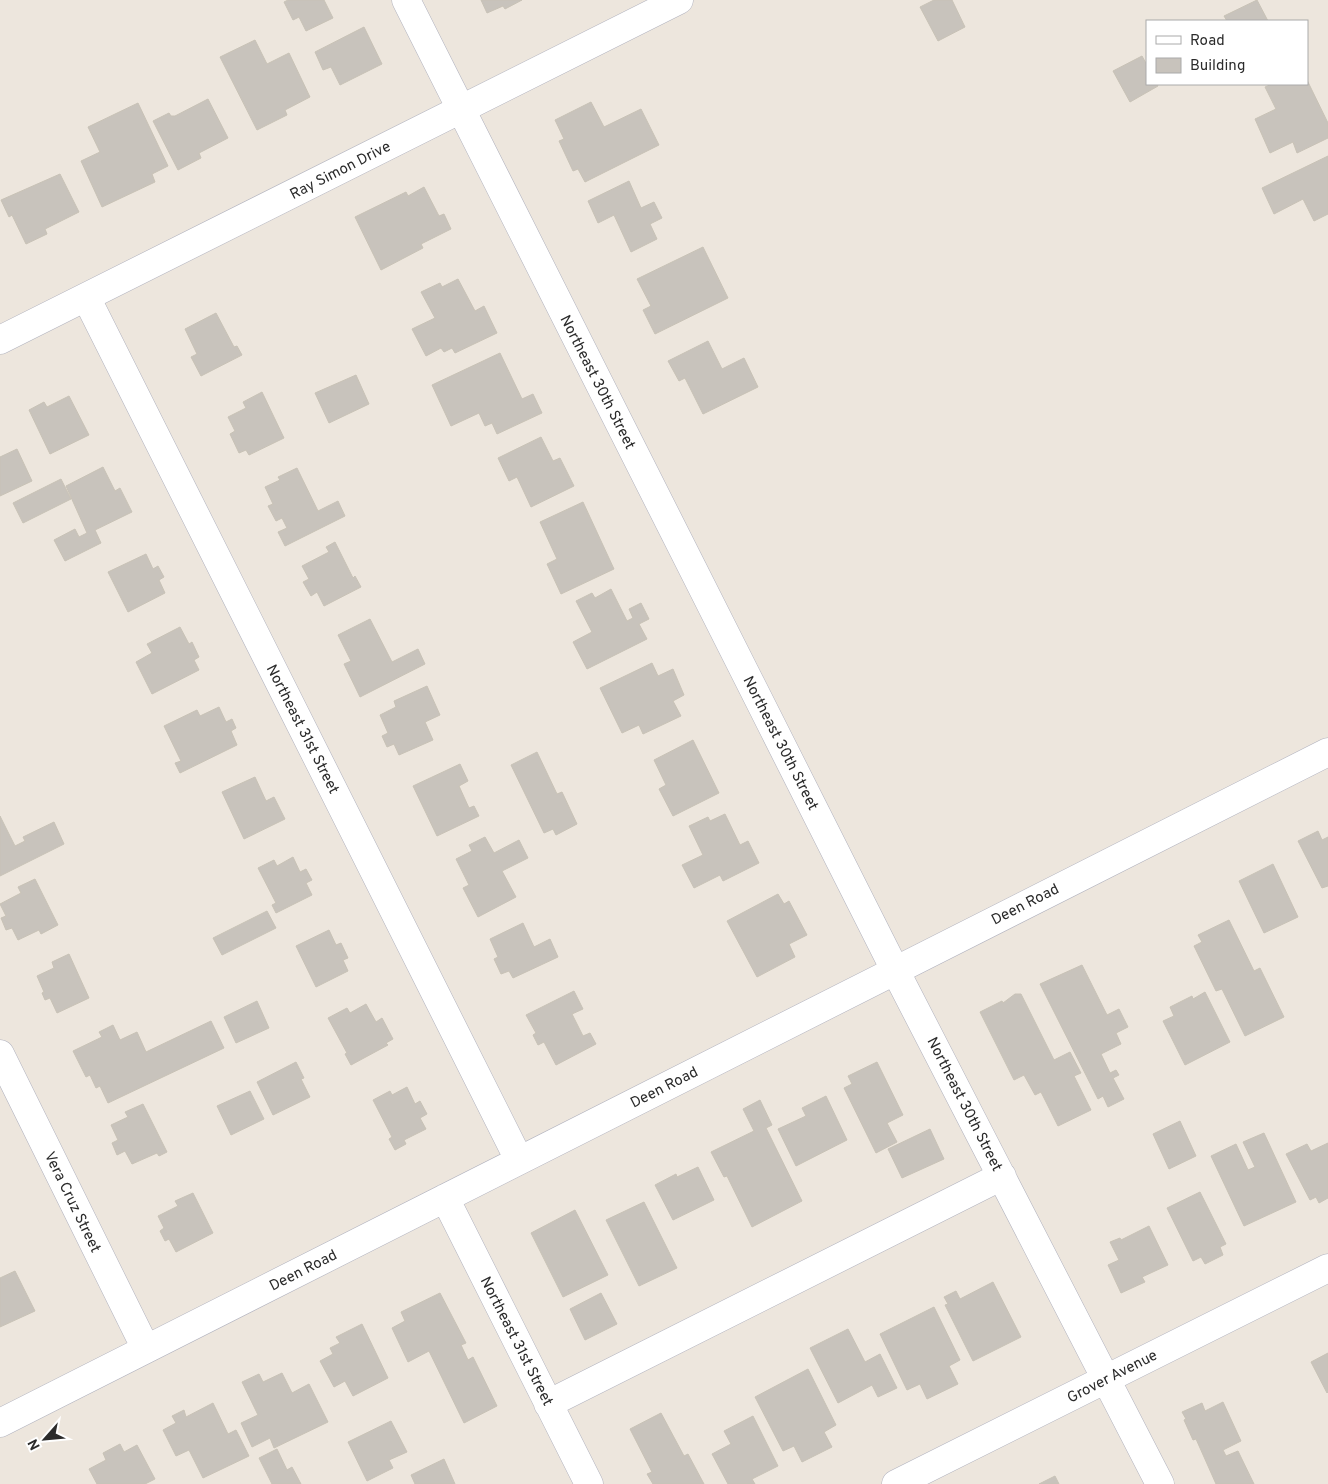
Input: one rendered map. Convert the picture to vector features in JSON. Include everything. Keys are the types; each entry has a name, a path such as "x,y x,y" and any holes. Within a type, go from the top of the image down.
{"street":[{"name":"Northeast 30th Street","path":"406,0 895,970 1160,1484"},
{"name":"Ray Simon Drive","path":"0,340 679,0"},
{"name":"Northeast 31st Street","path":"86,297 519,1160"},
{"name":"Deen Road","path":"0,1423 1328,752"},
{"name":"Vera Cruz Street","path":"0,1054 146,1349"},
{"path":"548,1404 1002,1176"},
{"name":"Northeast 31st Street","path":"445,1198 589,1484"},
{"name":"Grover Avenue","path":"896,1484 1328,1268"}],"building":[{"path":"288,0 324,0 333,18 306,31 299,17 293,20 284,2"},
{"path":"481,0 522,0 505,9 503,6 487,13"},
{"path":"934,0 952,0 965,27 938,41 920,7"},
{"path":"1257,0 1267,20 1226,20 1224,16"},
{"path":"364,27 382,64 340,85 331,67 323,70 315,52"},
{"path":"255,40 267,64 289,53 310,97 285,110 287,115 257,130 220,57"},
{"path":"1142,56 1146,63 1146,85 1158,86 1130,102 1113,71"},
{"path":"1308,82 1328,123 1328,138 1297,153 1293,142 1270,153 1255,119 1276,109 1265,87 1270,85 1308,85"},
{"path":"208,99 228,138 199,153 201,158 178,170 153,121 169,113 171,116 175,116"},
{"path":"591,102 604,127 641,109 659,145 585,182 578,169 573,171 559,141 564,139 555,120"},
{"path":"138,103 168,166 152,174 155,182 102,207 81,161 100,152 88,127"},
{"path":"1328,156 1328,214 1314,221 1303,199 1274,214 1262,188"},
{"path":"60,174 79,212 45,229 47,234 26,244 12,215 9,217 1,200"},
{"path":"629,181 641,208 654,202 662,218 650,224 657,239 631,252 614,215 598,223 588,201"},
{"path":"424,187 439,216 444,214 451,229 421,244 423,248 381,270 355,217 406,192 408,196"},
{"path":"703,247 728,298 655,334 643,310 651,306 637,279"},
{"path":"458,279 475,311 484,306 497,333 455,353 452,348 444,352 441,348 426,356 412,329 435,318 421,292 440,283 442,287"},
{"path":"216,313 234,347 237,346 242,355 201,376 191,357 197,354 185,329"},
{"path":"708,341 722,369 744,358 758,387 703,414 685,378 679,381 668,361"},
{"path":"500,353 522,399 533,394 542,413 497,434 492,423 485,426 479,413 451,426 432,385"},
{"path":"356,375 369,404 329,423 315,393"},
{"path":"262,392 284,438 249,455 246,450 239,453 230,434 235,431 228,417 246,408 243,402"},
{"path":"69,396 89,435 50,454 29,410 44,402 47,407"},
{"path":"541,437 553,461 560,458 574,486 531,507 517,477 509,481 498,458"},
{"path":"17,449 32,481 0,496 0,457"},
{"path":"103,467 115,491 120,488 132,512 95,530 101,543 65,561 54,540 75,529 79,537 87,533 66,486"},
{"path":"297,468 318,511 338,501 345,516 285,546 278,532 287,528 282,518 276,521 268,506 273,504 265,487 280,480 278,477"},
{"path":"61,479 71,499 23,523 13,503"},
{"path":"583,502 614,569 561,594 547,564 557,559 540,522"},
{"path":"335,542 353,578 355,576 361,587 324,606 317,592 311,596 303,582 309,579 302,566 329,552 326,547"},
{"path":"146,554 153,569 158,566 164,577 159,580 165,593 128,612 108,572"},
{"path":"611,589 627,621 633,618 629,609 641,603 649,619 639,624 647,639 587,669 573,642 592,632 576,601 592,593 595,598"},
{"path":"370,619 392,662 418,649 425,664 360,697 344,664 351,661 338,635"},
{"path":"180,627 189,644 192,642 199,657 194,660 199,670 152,694 136,662 152,653 147,644"},
{"path":"652,663 658,676 673,669 684,695 673,701 681,716 643,734 639,725 622,733 600,688"},
{"path":"427,686 440,715 425,722 433,740 399,755 394,744 387,747 382,736 388,733 380,715 396,707 394,701"},
{"path":"219,707 226,722 232,719 236,728 231,731 237,745 180,773 175,763 181,761 164,726 197,710 200,716"},
{"path":"693,740 719,793 673,816 659,789 666,785 654,760"},
{"path":"537,752 557,794 562,792 577,824 556,835 553,829 544,833 511,765"},
{"path":"460,764 468,781 459,786 469,808 474,806 479,816 437,836 413,786"},
{"path":"255,777 266,801 274,797 285,819 244,839 222,792"},
{"path":"725,814 740,845 748,841 759,863 723,881 720,875 694,888 682,865 703,855 689,826 708,817 710,821"},
{"path":"0,816 15,846 25,841 23,837 54,822 64,844 0,876"},
{"path":"1318,831 1322,840 1328,837 1328,886 1322,888 1298,841"},
{"path":"485,837 494,853 519,840 528,858 502,871 516,897 478,917 463,888 469,885 456,859 472,851 469,845"},
{"path":"293,857 300,872 306,869 312,880 306,883 312,895 276,913 272,905 276,903 258,868 274,860 277,866"},
{"path":"1273,864 1298,917 1264,933 1239,881"},
{"path":"35,879 58,925 41,934 39,930 18,940 12,928 6,930 1,918 6,916 0,904 21,893 18,887"},
{"path":"778,894 784,904 789,901 807,935 789,944 795,957 757,977 727,921"},
{"path":"267,911 276,928 222,955 213,938"},
{"path":"1229,920 1254,971 1260,968 1284,1017 1245,1036 1222,989 1216,991 1194,946 1202,942 1198,935"},
{"path":"523,923 534,947 550,939 558,957 513,978 509,971 501,974 494,959 498,957 490,939"},
{"path":"329,930 336,945 341,943 348,958 343,960 348,971 316,987 296,946"},
{"path":"69,954 89,998 57,1013 50,998 45,1000 42,993 44,992 37,976 54,968 52,962"},
{"path":"1082,965 1107,1015 1119,1009 1128,1027 1116,1033 1121,1044 1101,1054 1110,1073 1116,1070 1119,1075 1113,1078 1124,1099 1108,1107 1103,1096 1098,1099 1040,984"},
{"path":"574,991 583,1009 572,1014 583,1036 590,1033 596,1044 556,1065 544,1042 538,1045 533,1035 536,1033 526,1015"},
{"path":"1205,992 1230,1042 1185,1065 1163,1021 1174,1016 1170,1007 1192,996 1193,999"},
{"path":"1015,994 1021,994 1054,1060 1070,1052 1081,1073 1074,1076 1091,1110 1058,1126 1041,1092 1035,1095 1024,1075 1014,1080 980,1012 1002,1001 1003,1003"},
{"path":"257,1001 269,1028 236,1043 224,1017"},
{"path":"366,1004 376,1022 382,1018 393,1039 386,1043 388,1045 351,1065 345,1054 347,1053 328,1018 347,1008 350,1013"},
{"path":"211,1021 224,1048 108,1103 100,1086 96,1088 90,1075 86,1077 73,1051 102,1037 99,1032 113,1025 120,1040 137,1032 146,1052"},
{"path":"296,1062 304,1078 301,1079 310,1097 273,1115 257,1082"},
{"path":"877,1062 903,1115 887,1123 897,1142 876,1153 844,1088 852,1084 848,1076"},
{"path":"407,1087 415,1104 420,1101 427,1114 420,1118 426,1129 404,1140 406,1144 395,1150 389,1139 392,1137 373,1100 390,1091 392,1095"},
{"path":"250,1091 264,1119 231,1135 217,1106"},
{"path":"826,1096 847,1140 796,1166 778,1129 806,1116 802,1108"},
{"path":"760,1100 772,1125 766,1128 802,1201 752,1227 727,1176 724,1177 711,1152 754,1131 743,1109"},
{"path":"143,1104 167,1152 159,1156 157,1153 132,1164 125,1151 117,1155 112,1143 118,1140 111,1125 128,1117 125,1112"},
{"path":"1180,1121 1196,1156 1169,1169 1153,1134"},
{"path":"930,1129 944,1159 902,1178 888,1149"},
{"path":"1264,1133 1296,1202 1244,1226 1211,1156 1236,1144 1248,1170 1255,1167 1243,1142"},
{"path":"1328,1143 1328,1198 1319,1203 1316,1197 1310,1200 1286,1154 1307,1144 1311,1151"},
{"path":"698,1167 714,1200 673,1220 655,1185 676,1174 677,1177"},
{"path":"1200,1192 1226,1244 1220,1247 1223,1255 1205,1264 1201,1257 1193,1261 1167,1208"},
{"path":"193,1193 213,1233 176,1252 169,1239 165,1241 160,1231 164,1228 158,1216 178,1206 175,1201"},
{"path":"644,1202 677,1268 639,1286 606,1220"},
{"path":"575,1210 608,1275 563,1297 531,1233"},
{"path":"1149,1226 1168,1265 1142,1277 1145,1282 1121,1293 1108,1265 1119,1260 1110,1242 1120,1238 1121,1240"},
{"path":"15,1271 35,1311 0,1327 0,1278"},
{"path":"993,1282 1021,1337 973,1361 945,1305 948,1304 944,1297 956,1291 960,1299"},
{"path":"440,1293 466,1343 461,1345 468,1360 473,1357 497,1406 464,1423 429,1351 408,1362 392,1328 405,1321 401,1312"},
{"path":"601,1293 617,1324 585,1340 570,1309"},
{"path":"934,1307 960,1360 949,1366 958,1384 927,1399 920,1384 907,1390 880,1334"},
{"path":"362,1324 388,1378 353,1396 345,1381 334,1387 320,1361 333,1354 330,1348 340,1343 336,1337"},
{"path":"848,1329 865,1362 880,1354 897,1388 878,1397 872,1385 838,1403 810,1348"},
{"path":"1328,1353 1328,1392 1327,1393 1311,1362"},
{"path":"808,1369 836,1425 824,1432 832,1447 802,1462 794,1446 783,1451 755,1397"},
{"path":"282,1373 292,1393 309,1384 328,1422 274,1448 270,1438 252,1447 241,1423 258,1415 242,1382 259,1374 263,1382"},
{"path":"1223,1402 1241,1441 1223,1450 1226,1456 1238,1451 1254,1484 1216,1484 1196,1439 1193,1440 1184,1420 1186,1419 1182,1412 1202,1403 1205,1411"},
{"path":"213,1403 228,1434 236,1430 249,1456 203,1478 189,1450 176,1456 163,1430 176,1423 172,1416 184,1410 186,1417"},
{"path":"661,1413 684,1456 688,1454 704,1484 653,1484 647,1474 652,1472 630,1429"},
{"path":"753,1416 778,1466 752,1479 755,1484 728,1484 712,1454 731,1444 724,1431"},
{"path":"391,1421 407,1452 389,1460 393,1468 367,1481 348,1442"},
{"path":"120,1444 124,1452 137,1445 155,1479 145,1484 97,1484 89,1469 106,1460 103,1453"},
{"path":"277,1449 287,1470 292,1467 301,1484 272,1484 259,1458"},
{"path":"444,1459 455,1484 415,1484 411,1475"},
{"path":"1055,1476 1059,1484 1039,1484"}]}
